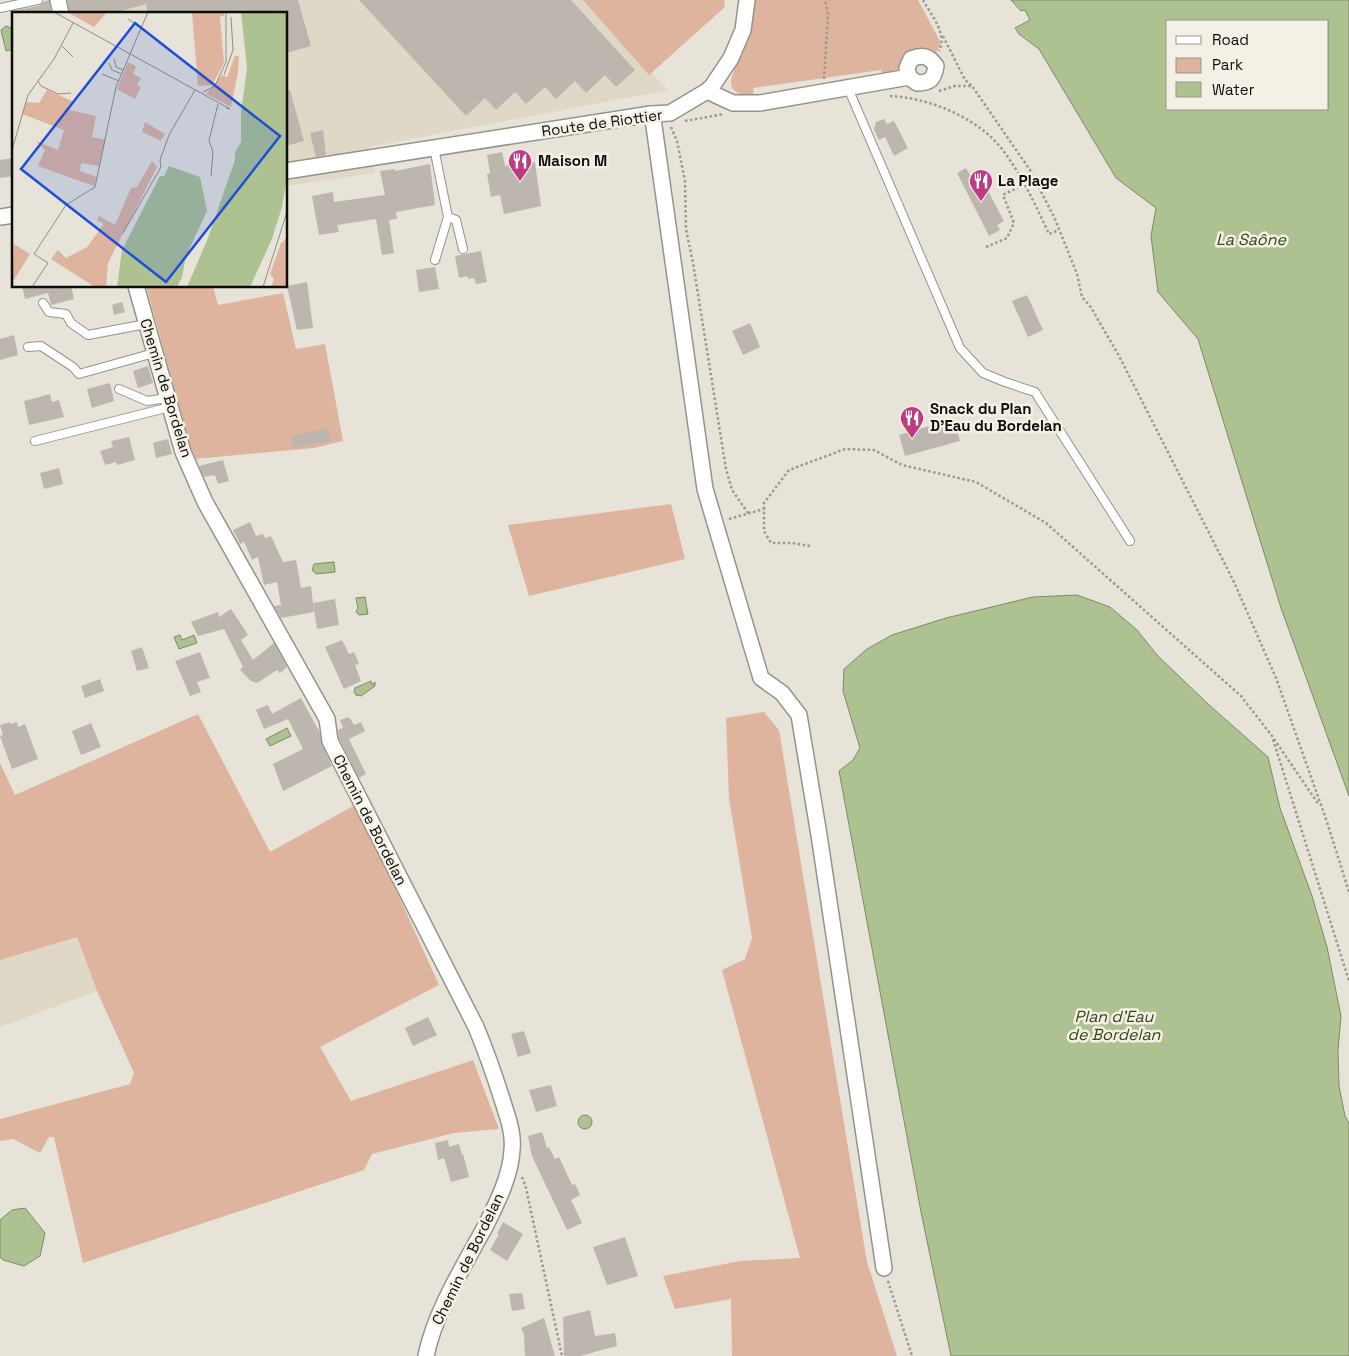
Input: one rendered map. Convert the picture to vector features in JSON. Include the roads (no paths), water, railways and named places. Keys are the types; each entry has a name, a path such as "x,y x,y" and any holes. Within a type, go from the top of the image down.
{"street":[{"path":"747,0 744,30 731,58 707,91 733,103 760,103 909,78 917,84 927,83 934,76 936,66 932,61"},
{"name":"Route de Riottier","path":"288,171 651,114 670,113 707,91"},
{"path":"651,114 705,489 762,678 782,694 799,715 884,1268"},
{"name":"Chemin de Bordelan","path":"137,288 183,452 205,502 327,719 330,741 476,1028 489,1058 511,1127 512,1151 504,1185 443,1308 429,1340 426,1356"}],"lane":[{"path":"0,8 38,0"},
{"path":"848,88 960,348 983,373 1035,392 1130,541"},
{"path":"434,148 448,217 435,260"},
{"path":"448,217 456,220 463,249"},
{"path":"42,303 49,312 66,314 71,323 88,335 146,324"},
{"path":"28,347 41,346 73,367 78,374 154,353"},
{"path":"119,389 147,401 169,402"},
{"path":"35,441 169,402"}],"water":[{"name":"La Saône","path":"1011,0 1349,0 1349,796 1281,608 1198,339 1158,292 1151,236 1156,208 1116,178 1039,49 1019,34 1015,28 1030,20 1025,10 1021,11"},
{"path":"6,26 11,28 12,50 6,51 1,30"},
{"path":"334,562 335,572 316,574 312,570 314,564"},
{"name":"Plan d'Eau de Bordelan","path":"1077,595 1110,607 1137,630 1157,655 1207,703 1268,757 1280,808 1312,896 1327,947 1341,1016 1338,1050 1339,1086 1345,1116 1349,1123 1349,1356 951,1356 921,1212 839,771 853,760 860,748 843,691 844,669 867,649 892,635 946,618 1033,597"},
{"path":"365,597 368,614 359,615 356,612 358,608 356,598"},
{"path":"180,635 182,640 194,635 197,643 179,649 174,637"},
{"path":"371,681 373,685 375,682 375,686 361,696 356,695 354,692 355,688"},
{"path":"287,728 291,736 270,746 266,739"},
{"path":"582,1115 588,1115 592,1122 588,1129 582,1129 578,1125 578,1119"},
{"path":"25,1208 45,1233 40,1256 24,1266 3,1260 0,1257 0,1220 12,1210"}],"place":[{"name":"Maison M","path":"520,182"},
{"name":"La Plage","path":"981,202"},
{"name":"Snack du Plan D'Eau du Bordelan","path":"912,439"}]}
